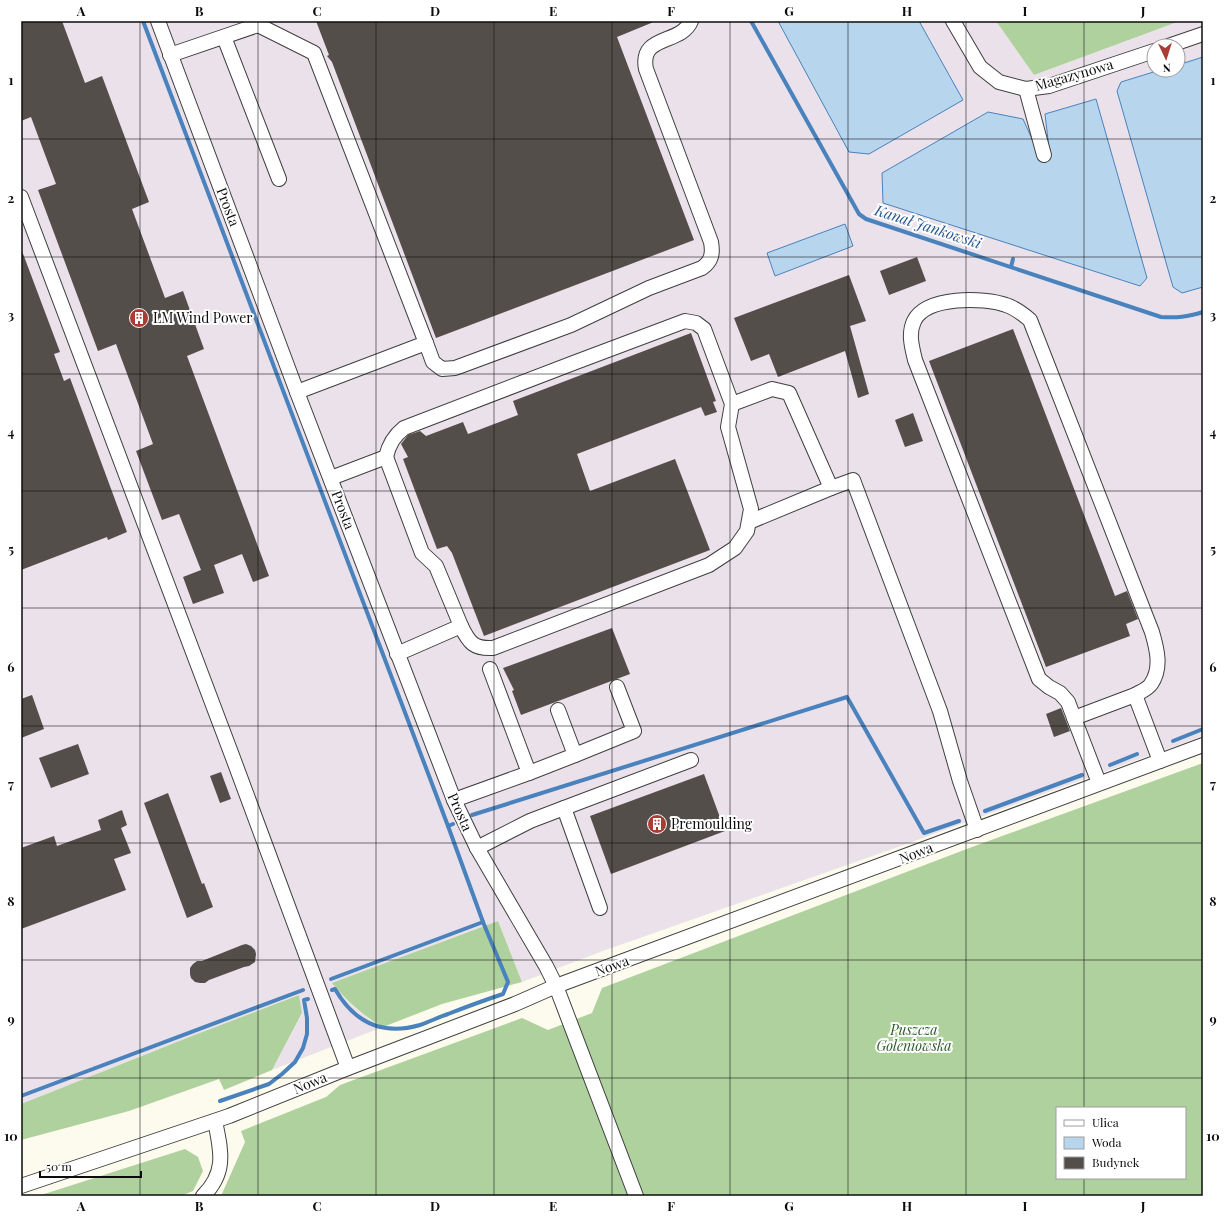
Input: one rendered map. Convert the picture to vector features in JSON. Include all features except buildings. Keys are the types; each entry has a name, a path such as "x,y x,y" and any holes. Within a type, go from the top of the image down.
{"street":[{"name":"Prosta","path":"158,21 297,392 454,800 477,848 546,966 556,986 636,1196"},
{"path":"170,55 224,37 257,23 314,53 433,362 442,370 455,368 571,325 648,288 707,265 711,259 713,251 711,242 645,62 647,51 650,47 682,32 688,27 691,21"},
{"name":"Magazynowa","path":"953,21 980,67 999,82 1026,88 1048,86 1146,54"},
{"path":"1186,40 1203,34"},
{"path":"224,37 279,179"},
{"path":"1026,88 1044,155"},
{"path":"21,197 233,758 348,1068"},
{"path":"1074,718 1136,695 1150,685 1157,672 1158,661 1152,632 1030,320 1018,311 1006,305 978,299 944,303 925,310 915,319 911,328 911,343 915,360 1039,679 1060,693 1068,702 1074,718 1099,784"},
{"path":"685,321 696,323 704,329 732,404 728,427 751,509 749,522 747,531 735,548 709,566 493,648 484,648 473,644 466,636 436,566 422,553 386,457 388,447 394,436 404,428 685,321"},
{"path":"297,392 426,343"},
{"path":"732,404 772,389 789,393 831,488"},
{"path":"331,478 386,457"},
{"path":"749,522 853,480 940,711 960,781 977,830"},
{"path":"397,654 461,626"},
{"path":"490,669 529,773"},
{"path":"454,800 529,773 574,754 634,732 617,687"},
{"path":"1136,695 1160,761"},
{"path":"558,710 574,754"},
{"name":"Nowa","path":"21,1186 215,1121 515,1004 556,986 1203,745"},
{"path":"477,848 530,822 564,808 691,760"},
{"path":"564,808 600,908"},
{"path":"203,1196 208,1191 214,1180 219,1169 221,1157 221,1149 215,1121"}],"shaded area":[{"path":"21,21 996,21 1034,75 1180,21 1203,21 1203,736 898,847 600,952 522,982 498,921 333,983 354,1007 369,1019 383,1027 272,1070 302,1014 299,995 21,1104"}],"green space":[{"path":"996,21 1180,21 1034,75"},
{"name":"Puszcza Goleniowska","path":"1203,763 1203,1196 221,1196 245,1142 241,1131 326,1097 340,1085 522,1018 548,1030 592,1013 602,988 972,847"},
{"path":"498,921 522,982 442,1004 383,1027 356,1008 332,983"},
{"path":"299,995 302,1013 272,1070 224,1090 219,1079 129,1111 21,1140 21,1104"},
{"path":"185,1149 198,1157 203,1171 193,1191 181,1196 38,1196"}],"water":[{"path":"778,21 919,21 963,100 869,154 849,152"},
{"path":"1203,57 1203,287 1182,293 1173,287 1117,91 1121,82 1146,74 1146,78 1186,78 1186,62"},
{"path":"1096,99 1147,278 1140,286 883,203 882,173 988,112 1023,119 1041,159 1050,157 1045,114"},
{"path":"845,224 853,246 775,276 767,253"}],"waterway":[{"path":"143,21 448,826"},
{"name":"Kanał Jankowski","path":"751,21 859,214 866,219 1161,317 1182,317 1203,312"},
{"path":"1011,267 1013,259"},
{"path":"472,815 847,697 924,833 959,821"},
{"path":"1173,741 1203,729"},
{"path":"1110,765 1137,754"},
{"path":"985,811 1082,775"},
{"path":"332,990 335,989 351,1010 360,1018 370,1024 393,1029 420,1025 503,994 508,982 483,922 448,826 453,824"},
{"path":"331,979 483,922"},
{"path":"21,1096 303,990"},
{"path":"220,1101 269,1084 295,1062 303,1048 307,1034 307,1018 304,1000 308,999"}],"place":[{"name":"LM Wind Power","path":"139,318"},
{"name":"Premoulding","path":"657,824"}]}
